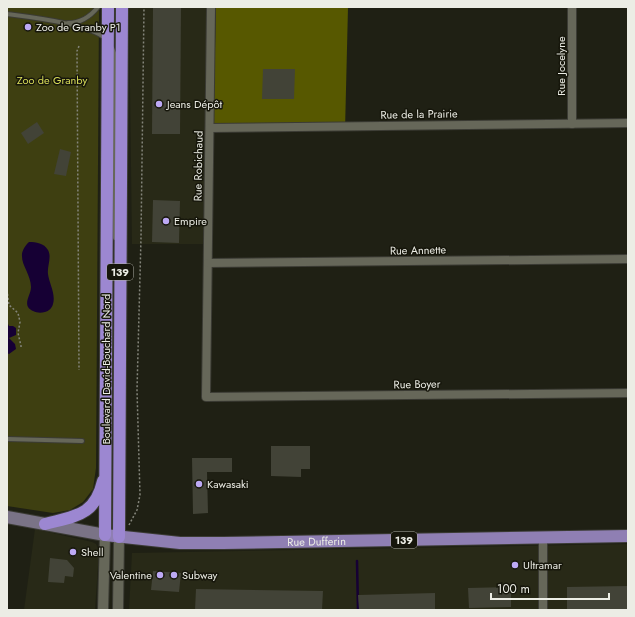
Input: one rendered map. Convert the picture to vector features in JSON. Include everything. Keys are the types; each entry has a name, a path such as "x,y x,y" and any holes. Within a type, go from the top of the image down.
{"highway":[{"name":"Boulevard David-Bouchard Nord","path":"105,535 108,7"},
{"name":"Boulevard David-Bouchard Nord","path":"119,537 122,7"},
{"path":"45,524 81,514 92,506 101,489 106,468"}],"main road":[{"name":"Rue Dufferin","path":"7,517 105,535 180,543 628,536"}],"street":[{"name":"Rue Robichaud","path":"206,397 211,7"},
{"name":"Rue Jocelyne","path":"572,7 572,124"},
{"name":"Rue de la Prairie","path":"210,128 628,123"},
{"name":"Rue Annette","path":"208,263 628,259"},
{"name":"Rue Boyer","path":"206,397 628,393"},
{"name":"Boulevard David-Bouchard Nord","path":"104,610 105,535"},
{"name":"Boulevard David-Bouchard Nord","path":"118,610 119,537"},
{"path":"542,610 543,538"}],"lane":[{"path":"62,23 81,21 89,16 98,7"},
{"path":"7,14 62,23 97,32 108,41 114,53 114,227 120,306"},
{"path":"7,439 82,441"}],"path":[{"path":"129,525 137,510 140,495 137,390 141,238 144,7"},
{"path":"79,46 77,51 79,370"},
{"path":"7,291 9,306 18,313 20,322 18,333 21,346 20,349"}],"shaded area":[{"path":"129,7 207,7 204,244 132,244"},
{"path":"216,7 348,7 345,130 213,132"},
{"path":"29,242 42,244 49,253 48,274 54,300 53,305 48,311 39,313 29,309 27,303 31,287 22,259 22,253"},
{"path":"7,322 9,326 16,328 16,335 9,338 15,344 16,349 9,354 7,353"},
{"path":"35,529 96,544 99,551 95,610 24,610"},
{"path":"628,544 628,610 129,610 132,553"}],"green space":[{"name":"Zoo de Granby","path":"7,7 99,7 96,468 93,489 83,502 70,510 53,513 7,506"}],"building":[{"path":"153,7 181,7 180,134 152,134"},
{"path":"263,69 295,69 294,99 262,99"},
{"path":"37,122 44,133 28,144 21,133"},
{"path":"60,149 71,152 66,176 54,174"},
{"name":"Empire","path":"153,200 180,201 179,243 152,242"},
{"path":"271,446 310,446 310,469 301,469 301,477 271,476"},
{"path":"192,458 232,458 232,472 207,472 208,513 193,514"},
{"path":"50,558 67,560 74,568 73,577 65,576 64,583 48,582"},
{"path":"153,571 181,573 179,592 151,590"},
{"path":"628,586 628,610 567,610 567,587"},
{"path":"511,587 511,607 469,608 468,588"},
{"path":"196,589 323,591 322,610 195,610"},
{"path":"435,593 435,610 359,610 358,595"}],"waterway":[{"path":"357,561 358,610"}],"place":[{"name":"Zoo de Granby P1","path":"28,27"},
{"name":"Jeans Dépôt","path":"159,104"},
{"name":"Empire","path":"166,221"},
{"name":"Kawasaki","path":"199,484"},
{"name":"Shell","path":"73,552"},
{"name":"Ultramar","path":"515,565"},
{"name":"Valentine","path":"160,575"},
{"name":"Subway","path":"174,575"}]}
